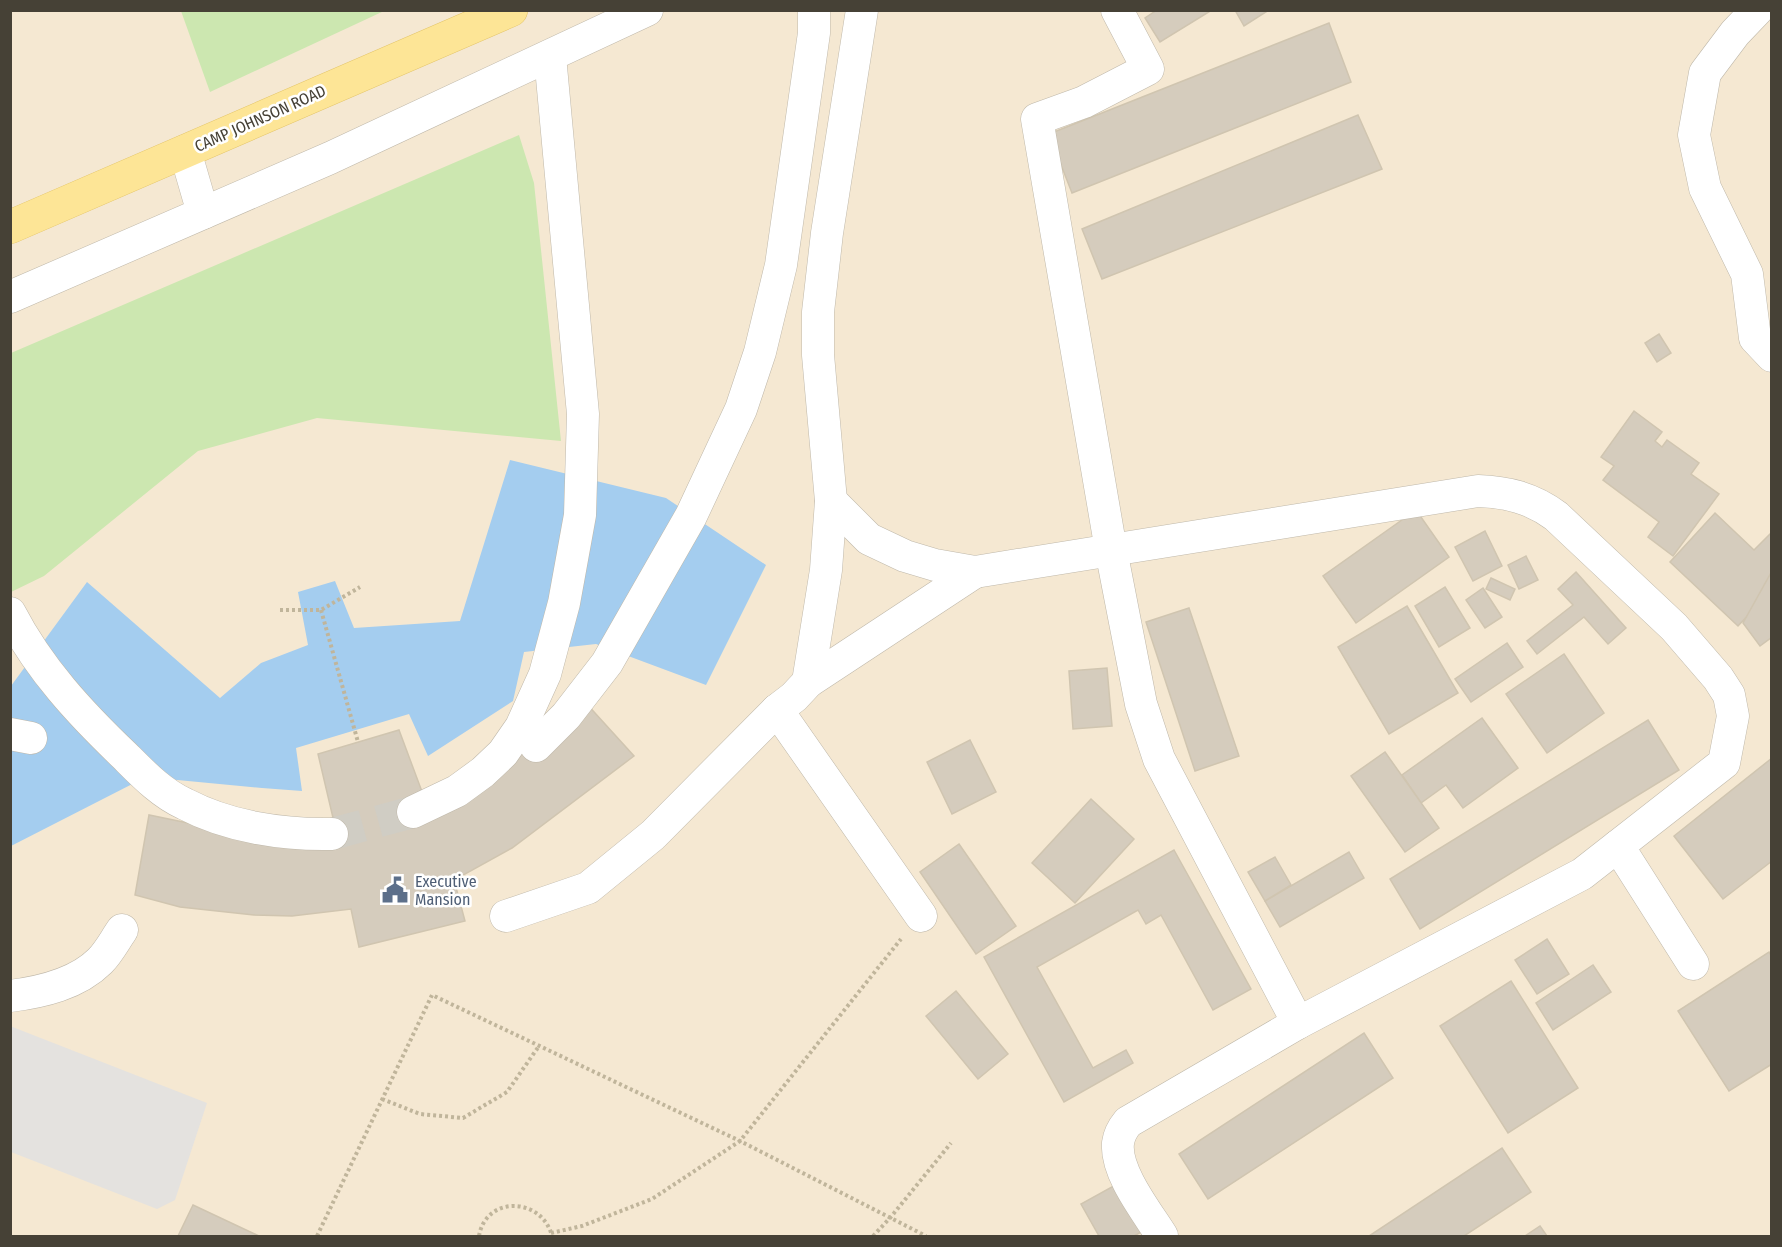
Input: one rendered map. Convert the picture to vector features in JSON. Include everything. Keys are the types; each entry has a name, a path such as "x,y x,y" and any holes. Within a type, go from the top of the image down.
{"main road":[{"name":"CAMP JOHNSON ROAD","path":"10,227 511,10"}],"lane":[{"path":"10,297 330,158 647,10"},
{"path":"536,746 566,716 607,663 691,516 741,409 760,352 781,266 814,33 814,10"},
{"path":"808,682 826,570 831,501 818,355 818,312 827,233 862,10"},
{"path":"1117,10 1148,69 1084,102 1037,119 1111,550 1142,704 1153,742 1298,1023"},
{"path":"1757,10 1734,33 1706,73 1694,135 1705,188 1747,274 1755,338 1772,356"},
{"path":"413,812 457,791 483,772 503,753 521,727 545,674 564,603 578,526 583,414 549,56"},
{"path":"185,151 204,213"},
{"path":"831,501 869,539 905,556 935,565 975,572 1478,491 1517,495 1545,508 1674,627 1701,657 1729,695 1733,716 1724,763 1582,874 1298,1023 1128,1122 1121,1131 1118,1148 1124,1171 1162,1236"},
{"path":"506,916 588,888 653,835 777,710 808,682 975,572"},
{"path":"10,614 49,675 82,713 155,785 184,804 240,824 272,831 309,835 332,834"},
{"path":"777,710 921,916"},
{"path":"1618,846 1693,964"},
{"path":"10,996 34,993 75,979 101,960 122,930"}],"path":[{"path":"280,610 321,610 360,586"},
{"path":"321,610 358,742"},
{"path":"479,1236 486,1221 495,1212 506,1207 519,1206 531,1209 541,1216 551,1234 582,1226 652,1199 740,1141 886,956 921,916"},
{"path":"317,1236 432,995 740,1141 926,1236"},
{"path":"382,1099 420,1114 463,1118 507,1092 539,1046"},
{"path":"873,1236 951,1143"}],"shaded area":[{"path":"10,11 1771,11 1771,1236 11,1236"},
{"path":"10,1026 207,1103 175,1200 157,1209 11,1152"}],"green space":[{"path":"181,10 384,11 210,92"},
{"path":"519,135 534,183 561,441 317,418 198,451 44,576 11,592 11,353"}],"water":[{"path":"510,460 666,498 766,565 706,685 596,644 524,652 513,701 428,756 409,714 296,748 302,791 146,777 11,846 11,686 87,582 220,698 261,663 308,645 298,592 335,581 354,628 460,621"}],"building":[{"path":"1157,10 1212,10 1160,42 1145,18"},
{"path":"1235,10 1269,10 1244,26"},
{"path":"1329,23 1351,82 1072,193 1049,134"},
{"path":"1358,115 1382,169 1102,279 1082,229"},
{"path":"1659,334 1671,353 1657,362 1645,343"},
{"path":"1634,411 1662,432 1655,441 1662,447 1667,440 1699,463 1691,474 1719,494 1673,556 1648,537 1659,522 1603,480 1614,466 1601,457"},
{"path":"1416,510 1449,557 1356,623 1323,576"},
{"path":"1715,513 1754,550 1772,532 1772,590 1738,626 1670,562"},
{"path":"1485,531 1502,566 1473,581 1455,547"},
{"path":"1526,556 1538,580 1519,589 1508,565"},
{"path":"1772,571 1772,637 1760,646 1743,623"},
{"path":"1576,572 1626,628 1608,644 1584,617 1537,654 1527,641 1573,605 1558,589"},
{"path":"1491,578 1515,589 1510,600 1486,589"},
{"path":"1445,587 1470,628 1439,647 1415,606"},
{"path":"1483,588 1502,617 1485,628 1466,600"},
{"path":"1407,606 1458,693 1389,734 1338,647"},
{"path":"1189,608 1239,756 1195,771 1146,622"},
{"path":"1507,643 1523,667 1471,702 1455,679"},
{"path":"1564,654 1604,713 1547,753 1506,694"},
{"path":"1107,668 1112,726 1073,729 1069,671"},
{"path":"575,691 634,756 512,848 454,880 465,921 359,947 351,909 292,916 254,915 180,907 135,895 149,815 231,828 334,822 318,754 399,730 424,797 508,748"},
{"path":"1482,718 1518,768 1463,808 1446,785 1421,803 1402,775"},
{"path":"1648,720 1679,770 1420,929 1390,879"},
{"path":"970,740 996,792 952,814 927,762"},
{"path":"1385,752 1439,828 1405,852 1351,776"},
{"path":"1772,758 1772,861 1723,899 1674,836"},
{"path":"1091,799 1134,839 1075,903 1032,863"},
{"path":"959,844 1016,926 976,954 920,872"},
{"path":"1174,850 1251,989 1213,1010 1161,915 1146,924 1138,910 1037,967 1093,1068 1126,1050 1133,1063 1064,1102 984,957"},
{"path":"1349,852 1364,878 1280,927 1265,901"},
{"path":"1275,857 1291,885 1265,901 1248,872"},
{"path":"1547,939 1569,974 1537,994 1515,960"},
{"path":"1769,952 1772,957 1772,1064 1729,1091 1678,1011"},
{"path":"1593,965 1611,992 1553,1030 1536,1003"},
{"path":"1511,981 1578,1088 1508,1133 1440,1026"},
{"path":"956,991 1008,1054 978,1079 926,1016"},
{"path":"1364,1033 1393,1078 1208,1199 1179,1154"},
{"path":"1502,1148 1531,1192 1464,1236 1369,1236"},
{"path":"1119,1183 1145,1230 1134,1236 1099,1236 1081,1204"},
{"path":"193,1205 259,1236 178,1236"},
{"path":"1540,1226 1547,1236 1525,1236"}],"tunnel":[{"path":"332,834 413,812"}],"place":[{"name":"Executive Mansion","path":"395,890"}]}
